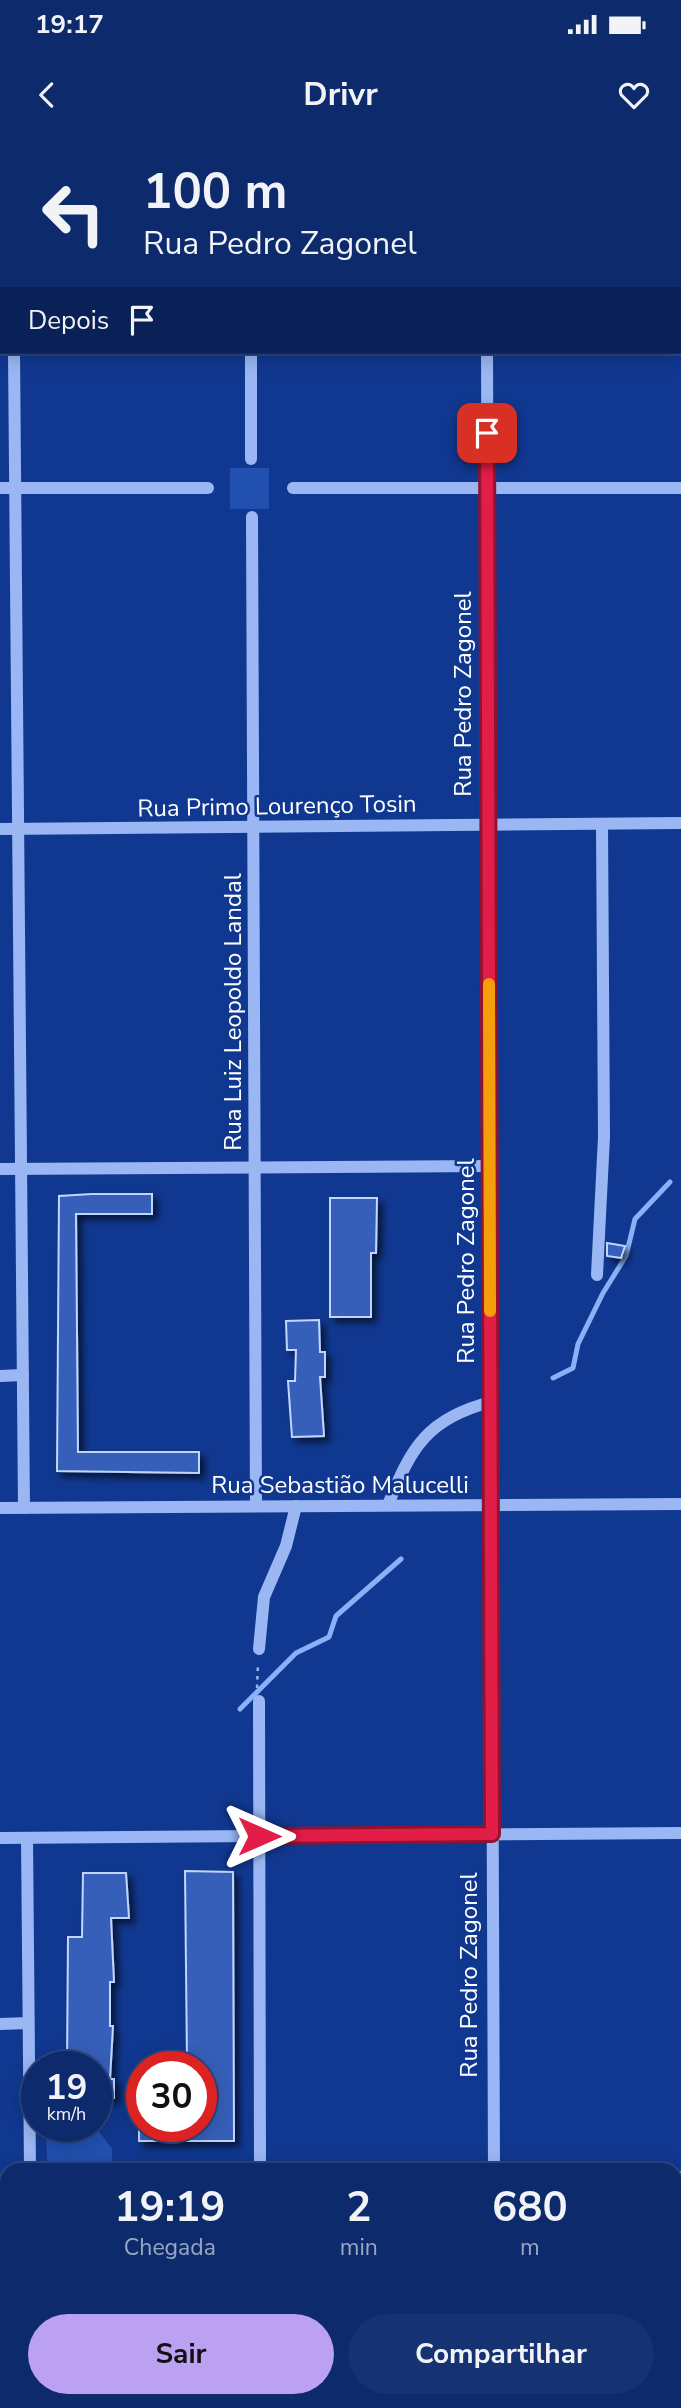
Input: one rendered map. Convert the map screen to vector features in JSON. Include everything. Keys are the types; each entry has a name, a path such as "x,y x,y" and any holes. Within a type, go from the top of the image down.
{"street":[{"path":"14,354 24,1508"},
{"path":"251,354 251,459"},
{"name":"Rua Pedro Zagonel","path":"486,354 494,2163"},
{"path":"0,488 208,488"},
{"path":"293,488 681,488"},
{"name":"Rua Luiz Leopoldo Landal","path":"251,517 256,1506"},
{"name":"Rua Primo Lourenço Tosin","path":"0,829 681,823"},
{"path":"597,1275 604,1137 603,824"},
{"path":"0,1169 490,1166"},
{"path":"0,1376 23,1376"},
{"path":"387,1505 420,1441 445,1418 491,1402"},
{"name":"Rua Sebastião Malucelli","path":"0,1508 681,1504"},
{"path":"259,1649 264,1597 286,1546 296,1506"},
{"path":"259,1702 260,2163"},
{"path":"0,1839 681,1833"},
{"path":"27,1838 30,2163"},
{"path":"0,2024 28,2023"}],"path":[{"path":"257,1688 259,1649"}],"shaded area":[{"path":"230,468 269,468 269,509 230,509"},
{"path":"46,2142 107,2142 112,2149 112,2161 47,2162"}],"building":[{"path":"152,1194 152,1214 76,1214 78,1452 199,1452 199,1473 57,1471 59,1196"},
{"path":"330,1198 377,1198 376,1253 371,1253 371,1317 330,1317"},
{"path":"607,1243 625,1246 621,1258 607,1256"},
{"path":"319,1320 320,1352 325,1352 325,1377 320,1377 324,1436 292,1437 288,1381 295,1381 296,1350 287,1350 286,1321"},
{"path":"185,1871 233,1872 234,2141 217,2141 217,2051 187,2051"},
{"path":"83,1873 126,1873 129,1918 111,1918 114,1982 110,1982 112,2051 67,2051 68,1937 82,1937"},
{"path":"112,2079 114,2079 112,2098"}],"waterway":[{"path":"553,1378 573,1368 578,1344 603,1293 626,1256 635,1219 670,1182"},
{"path":"240,1709 296,1653 329,1637 336,1616 401,1559"}],"slow traffic":[{"path":"489,984 490,1311"}],"route":[{"path":"259,1836 492,1834 487,433"}]}
